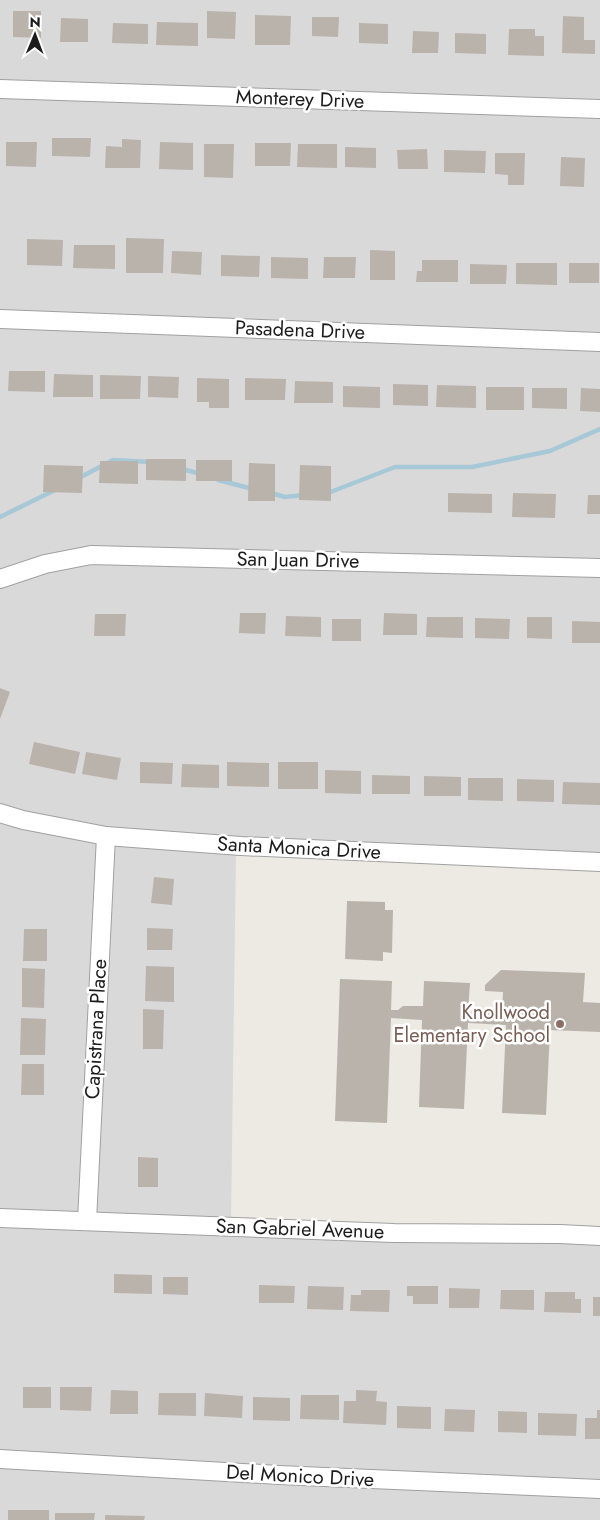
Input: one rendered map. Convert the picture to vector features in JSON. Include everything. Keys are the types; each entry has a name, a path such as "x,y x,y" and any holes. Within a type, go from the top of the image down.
{"street":[{"name":"Monterey Drive","path":"0,89 600,109"},
{"name":"Pasadena Drive","path":"0,319 600,342"},
{"name":"San Juan Drive","path":"0,579 45,564 91,556 600,568"},
{"name":"Santa Monica Drive","path":"0,813 23,820 106,836 241,846 600,862"},
{"name":"Capistrana Place","path":"87,1221 106,836"},
{"name":"San Gabriel Avenue","path":"0,1218 394,1233 600,1236"},
{"name":"Del Monico Drive","path":"0,1459 279,1476 600,1490"}],"shaded area":[{"path":"0,0 600,0 600,867 236,852 231,1222 600,1233 600,1520 0,1520"}],"building":[{"path":"13,11 41,11 41,38 13,37"},
{"path":"207,11 236,12 235,39 207,38"},
{"path":"255,15 291,16 290,45 255,45"},
{"path":"563,16 584,17 584,40 595,40 595,54 562,53"},
{"path":"312,17 339,17 338,37 312,36"},
{"path":"61,18 88,19 88,42 60,42"},
{"path":"157,22 198,23 198,46 156,45"},
{"path":"113,23 148,24 148,44 112,43"},
{"path":"359,23 388,24 388,44 359,43"},
{"path":"509,29 535,29 535,36 544,36 544,56 508,55"},
{"path":"413,31 439,32 438,53 412,53"},
{"path":"455,33 486,34 486,54 455,53"},
{"path":"52,138 91,138 90,157 52,156"},
{"path":"122,139 141,140 140,168 105,168 106,146 122,147"},
{"path":"6,142 37,142 36,167 6,166"},
{"path":"160,142 193,143 193,170 159,169"},
{"path":"255,143 291,143 290,166 255,166"},
{"path":"204,144 234,144 233,178 204,177"},
{"path":"298,144 337,144 337,168 297,167"},
{"path":"345,147 376,148 376,168 345,167"},
{"path":"427,149 428,169 398,169 397,150"},
{"path":"444,150 486,151 485,173 444,172"},
{"path":"495,153 525,153 524,185 508,185 508,175 495,174"},
{"path":"561,157 585,158 584,187 560,186"},
{"path":"126,238 164,239 163,273 126,273"},
{"path":"27,239 63,240 62,266 27,265"},
{"path":"74,245 115,245 115,269 73,268"},
{"path":"370,250 395,251 395,280 370,280"},
{"path":"172,251 202,252 201,275 171,273"},
{"path":"221,255 260,256 259,277 221,276"},
{"path":"271,257 308,258 308,279 271,278"},
{"path":"324,257 356,257 355,278 323,278"},
{"path":"422,260 458,260 458,282 416,282 417,271 422,271"},
{"path":"516,263 557,263 557,285 516,284"},
{"path":"569,263 599,263 599,283 569,283"},
{"path":"470,264 507,265 506,284 470,284"},
{"path":"9,371 45,371 45,392 8,391"},
{"path":"54,374 93,375 93,397 53,397"},
{"path":"100,375 141,376 140,399 100,399"},
{"path":"148,376 179,377 178,398 148,397"},
{"path":"197,378 229,379 229,408 209,408 209,402 197,402"},
{"path":"245,378 286,379 285,400 245,400"},
{"path":"295,381 333,382 333,403 294,403"},
{"path":"393,384 428,385 428,406 393,405"},
{"path":"437,385 476,386 476,408 436,407"},
{"path":"343,386 380,387 380,408 343,407"},
{"path":"486,387 524,387 524,410 486,410"},
{"path":"532,388 567,388 567,409 532,408"},
{"path":"581,388 600,389 600,412 580,411"},
{"path":"146,459 186,459 186,481 146,480"},
{"path":"196,460 232,460 232,481 196,481"},
{"path":"100,461 138,461 138,484 99,483"},
{"path":"249,463 275,464 275,501 248,501"},
{"path":"44,465 83,466 82,493 43,492"},
{"path":"300,465 331,466 331,501 299,500"},
{"path":"448,493 492,494 492,513 448,512"},
{"path":"513,493 556,494 555,518 512,517"},
{"path":"588,495 600,495 600,514 587,514"},
{"path":"240,613 266,613 265,634 239,633"},
{"path":"384,613 417,614 417,635 383,635"},
{"path":"95,614 126,614 125,636 94,636"},
{"path":"286,616 321,617 321,637 285,636"},
{"path":"427,617 463,617 463,638 426,637"},
{"path":"527,617 552,617 552,639 527,638"},
{"path":"475,618 510,619 509,639 475,638"},
{"path":"332,619 361,619 361,641 332,641"},
{"path":"572,621 600,622 600,643 572,643"},
{"path":"0,688 10,692 0,719"},
{"path":"34,742 80,752 75,774 29,764"},
{"path":"86,752 121,758 117,780 82,774"},
{"path":"140,762 173,763 172,784 140,783"},
{"path":"227,762 269,763 269,787 227,786"},
{"path":"278,762 318,762 318,789 278,789"},
{"path":"182,764 219,765 219,788 181,787"},
{"path":"325,770 361,771 361,794 325,793"},
{"path":"372,775 410,776 410,794 372,794"},
{"path":"424,776 461,777 461,796 424,796"},
{"path":"468,778 503,778 503,801 468,800"},
{"path":"517,779 554,780 554,802 517,801"},
{"path":"563,782 600,783 600,805 562,804"},
{"path":"154,877 174,879 172,905 151,903"},
{"path":"347,901 385,902 385,910 393,910 392,953 383,952 383,961 345,959"},
{"path":"147,928 173,929 172,950 147,950"},
{"path":"24,929 47,929 47,961 23,961"},
{"path":"146,966 174,967 174,1002 145,1001"},
{"path":"22,968 45,969 44,1008 22,1007"},
{"path":"501,970 585,973 583,1002 600,1003 600,1032 550,1030 546,1115 502,1113 506,1025 468,1023 464,1109 419,1107 422,1020 391,1018 387,1123 335,1121 340,979 392,981 391,1010 398,1010 403,1006 423,1006 424,981 470,983 468,1012 502,1014 503,992 485,991 485,985"},
{"path":"143,1009 164,1010 163,1049 143,1049"},
{"path":"21,1018 46,1019 45,1055 20,1055"},
{"path":"22,1064 44,1064 44,1095 21,1095"},
{"path":"138,1157 158,1158 158,1187 138,1187"},
{"path":"114,1274 152,1275 152,1294 114,1293"},
{"path":"163,1277 188,1277 188,1295 163,1294"},
{"path":"259,1285 295,1286 294,1303 259,1303"},
{"path":"308,1286 344,1287 343,1310 307,1309"},
{"path":"407,1286 438,1286 438,1304 413,1304 413,1296 407,1296"},
{"path":"449,1288 480,1289 479,1308 449,1308"},
{"path":"361,1290 390,1290 389,1312 350,1311 351,1295 361,1295"},
{"path":"501,1290 534,1290 534,1310 500,1309"},
{"path":"545,1292 575,1292 575,1299 581,1299 581,1313 544,1312"},
{"path":"593,1297 600,1297 600,1316 593,1316"},
{"path":"23,1387 51,1387 51,1408 23,1408"},
{"path":"60,1387 92,1387 91,1411 60,1410"},
{"path":"111,1390 138,1391 138,1414 110,1414"},
{"path":"356,1390 377,1391 376,1401 387,1402 386,1425 343,1423 344,1401 356,1401"},
{"path":"159,1393 196,1393 196,1416 158,1415"},
{"path":"205,1393 243,1396 242,1418 204,1416"},
{"path":"301,1395 339,1395 339,1420 300,1419"},
{"path":"253,1397 290,1398 290,1421 253,1420"},
{"path":"397,1406 431,1407 431,1429 397,1428"},
{"path":"445,1409 475,1410 474,1432 444,1431"},
{"path":"597,1410 600,1410 600,1439 585,1439 585,1418 597,1418"},
{"path":"498,1411 527,1412 527,1433 498,1432"},
{"path":"538,1413 577,1414 576,1436 538,1435"},
{"path":"8,1510 49,1510 49,1520 8,1520"},
{"path":"55,1513 95,1513 94,1520 55,1520"},
{"path":"105,1515 145,1516 144,1520 105,1520"}],"waterway":[{"path":"328,493 395,467 472,467 550,451 600,429"},
{"path":"79,478 113,460 150,462"},
{"path":"182,469 201,474"},
{"path":"218,480 253,489"},
{"path":"0,517 55,490"},
{"path":"271,493 285,497 305,495"}],"place":[{"name":"Knollwood Elementary School","path":"560,1024"}]}
